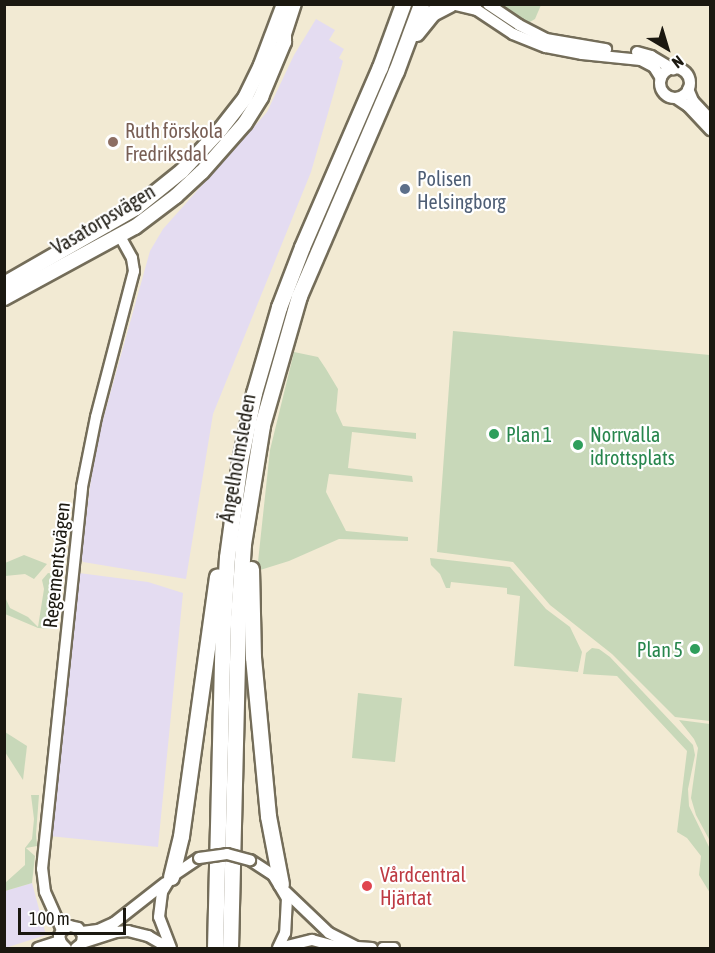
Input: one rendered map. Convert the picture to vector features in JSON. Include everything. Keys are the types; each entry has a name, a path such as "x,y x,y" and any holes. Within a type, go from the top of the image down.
{"highway":[{"name":"Ängelholmsleden","path":"230,948 238,618 243,544 262,425 299,296 403,52 421,4"},
{"path":"403,52 428,17 436,10 451,4"},
{"name":"Ängelholmsleden","path":"215,948 223,624 227,557 240,461 254,393 279,306 398,9"},
{"path":"282,887 268,816 253,657 252,556 263,450 299,296"},
{"path":"169,879 185,808 226,519 240,461"}],"main road":[{"name":"Vasatorpsvägen","path":"4,284 140,206 194,158 245,98 261,65 284,4"},
{"name":"Vasatorpsvägen","path":"4,298 120,236 176,196 237,133 261,97 284,42 284,34 294,4"},
{"path":"284,42 300,4"}],"street":[{"path":"451,4 477,10 513,34 546,47 582,54 641,60 654,67 661,78 662,91 691,104 711,119"},
{"path":"488,4 519,25 546,39 593,48 643,53 673,69 682,71 688,76 691,104 711,130"},
{"path":"661,78 665,72 673,69"},
{"path":"676,98 688,89"},
{"name":"Regementsvägen","path":"63,943 45,892 42,869 82,487 96,417 134,271 132,258 120,236"},
{"path":"39,948 63,943 114,923 199,858 227,854 265,867 329,933 357,947 372,948"},
{"path":"169,879 159,902 159,917 170,948"},
{"path":"278,948 285,933 288,918 287,898 282,887"},
{"path":"51,904 78,937"},
{"path":"78,937 128,931 143,934 170,948"},
{"path":"278,948 312,940 342,948"},
{"path":"383,948 394,948"}],"shaded area":[{"path":"316,19 335,30 329,40 344,49 339,58 343,61 311,172 213,414 186,579 83,562 81,557 95,448 150,251 163,229 267,112 294,55"},
{"path":"79,573 148,582 183,593 158,847 49,836"},
{"path":"32,883 46,935 5,948 5,891"}],"green space":[{"path":"498,5 541,5 535,19 528,23 520,21"},
{"name":"Norrvalla idrottsplats","path":"453,331 710,355 710,721 675,717 612,654 550,605 513,562 437,552"},
{"path":"294,352 318,357 326,369 338,389 336,411 343,426 416,433 416,439 352,432 348,468 412,476 413,482 329,474 326,492 346,531 408,537 408,541 339,539 289,561 257,571 270,450"},
{"path":"24,555 47,564 34,579 25,574 5,576 5,563"},
{"path":"430,558 510,567 546,609 570,627 582,652 578,672 514,666 520,596 507,594 507,588 451,582 450,588 446,588 440,574 431,565"},
{"path":"48,573 54,574 62,585 57,629 38,628 5,614 5,597 10,608 28,617 38,627 44,589 42,580"},
{"path":"592,648 599,649 610,657 693,745 695,755 688,789 689,806 710,849 710,893 699,875 701,856 687,838 677,832 687,751 617,676 583,674 586,653"},
{"path":"358,693 402,698 395,762 352,758"},
{"path":"679,720 710,724 710,841 696,815 691,798 698,748"},
{"path":"5,732 27,746 23,780 5,752"},
{"path":"31,795 39,795 37,846 26,848 35,856 32,883 5,891 5,883 25,865 25,848 32,839 34,819"}],"place":[{"name":"Ruth förskola Fredriksdal","path":"113,142"},
{"name":"Polisen Helsingborg","path":"405,189"},
{"name":"Plan 1","path":"494,434"},
{"name":"Norrvalla idrottsplats","path":"578,445"},
{"name":"Plan 5","path":"695,649"},
{"name":"Vårdcentral Hjärtat","path":"367,886"}]}
